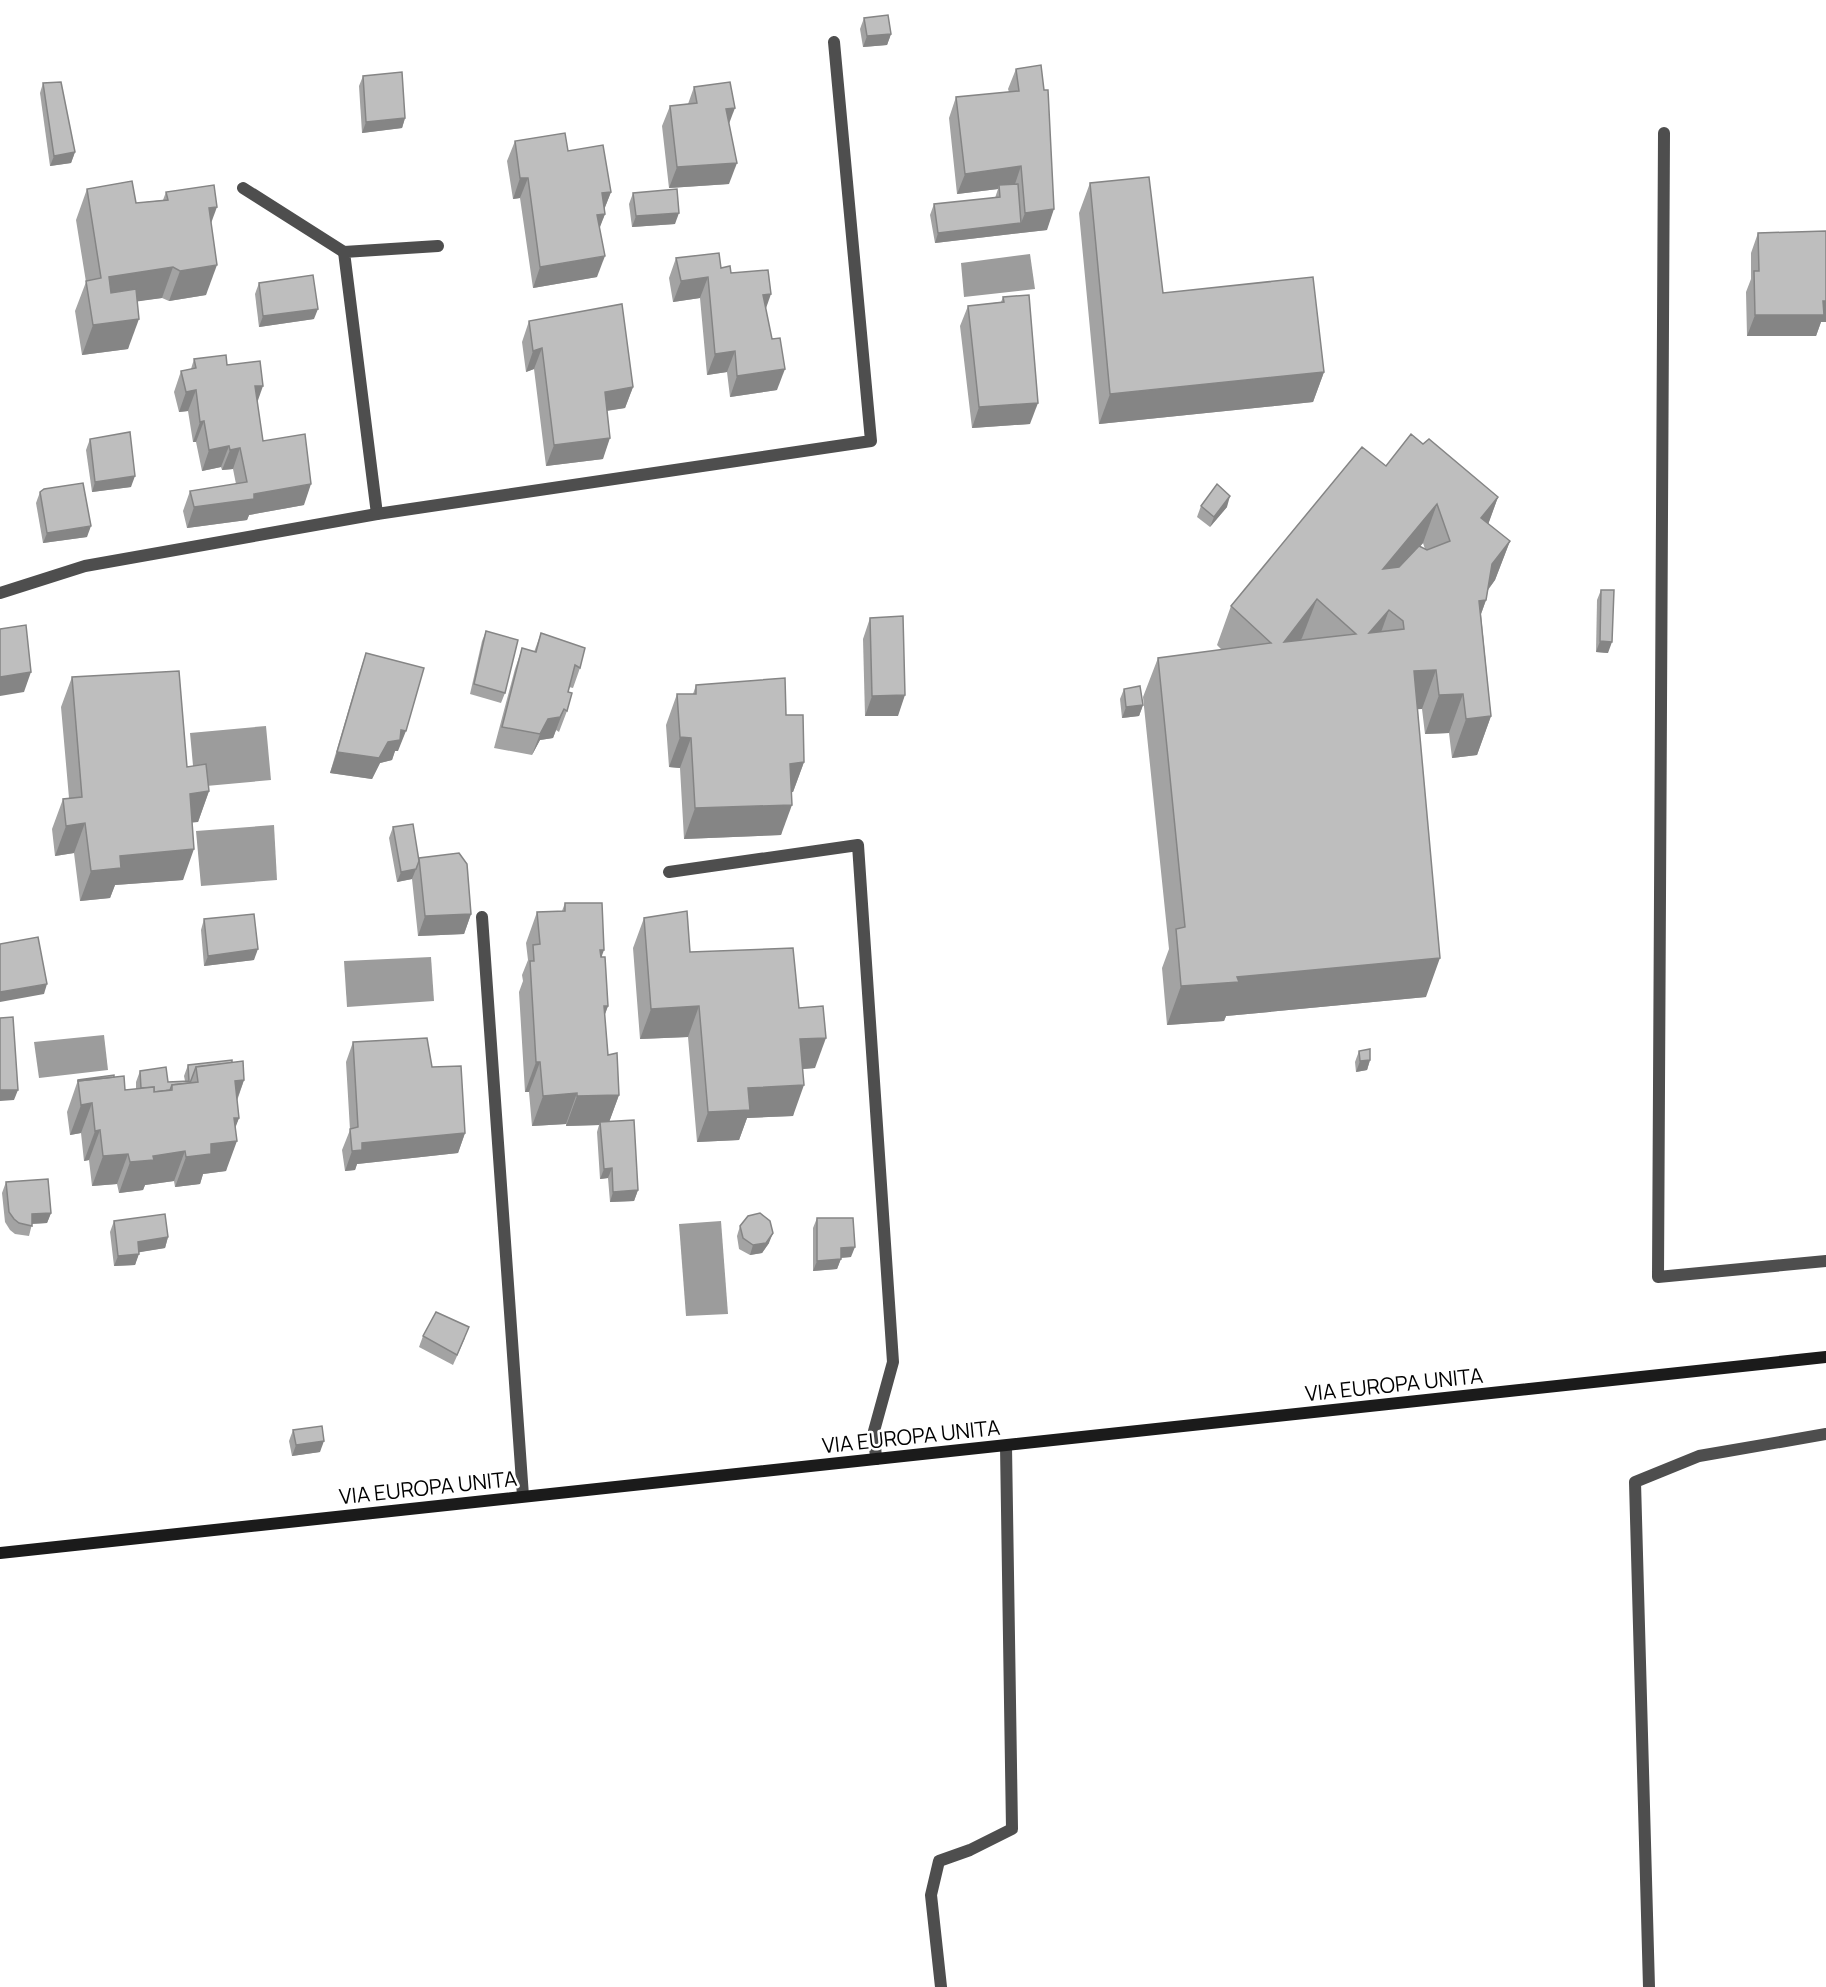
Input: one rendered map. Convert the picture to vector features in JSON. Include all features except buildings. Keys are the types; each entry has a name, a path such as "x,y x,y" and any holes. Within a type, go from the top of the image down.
{"street":[{"path":"0,593 85,567 377,514 871,441 834,42"},
{"path":"1664,133 1658,1276 1826,1261"},
{"path":"243,188 344,252 438,246"},
{"path":"344,252 377,514"},
{"path":"669,872 858,845 893,1362 874,1431 876,1459"},
{"path":"482,917 523,1496"},
{"name":"VIA EUROPA UNITA","path":"0,1553 1826,1357"},
{"path":"1649,1987 1635,1482 1699,1456 1826,1434"},
{"path":"940,1987 931,1895 939,1861 970,1850 1012,1829 1006,1446"}],"shaded area":[{"path":"1030,254 1035,289 964,297 961,263"},
{"path":"266,726 271,780 195,787 190,733"},
{"path":"274,825 277,880 201,886 196,831"},
{"path":"431,957 434,1001 347,1007 344,961"},
{"path":"104,1035 108,1070 39,1078 34,1042"},
{"path":"721,1221 728,1314 686,1316 679,1224"}]}
